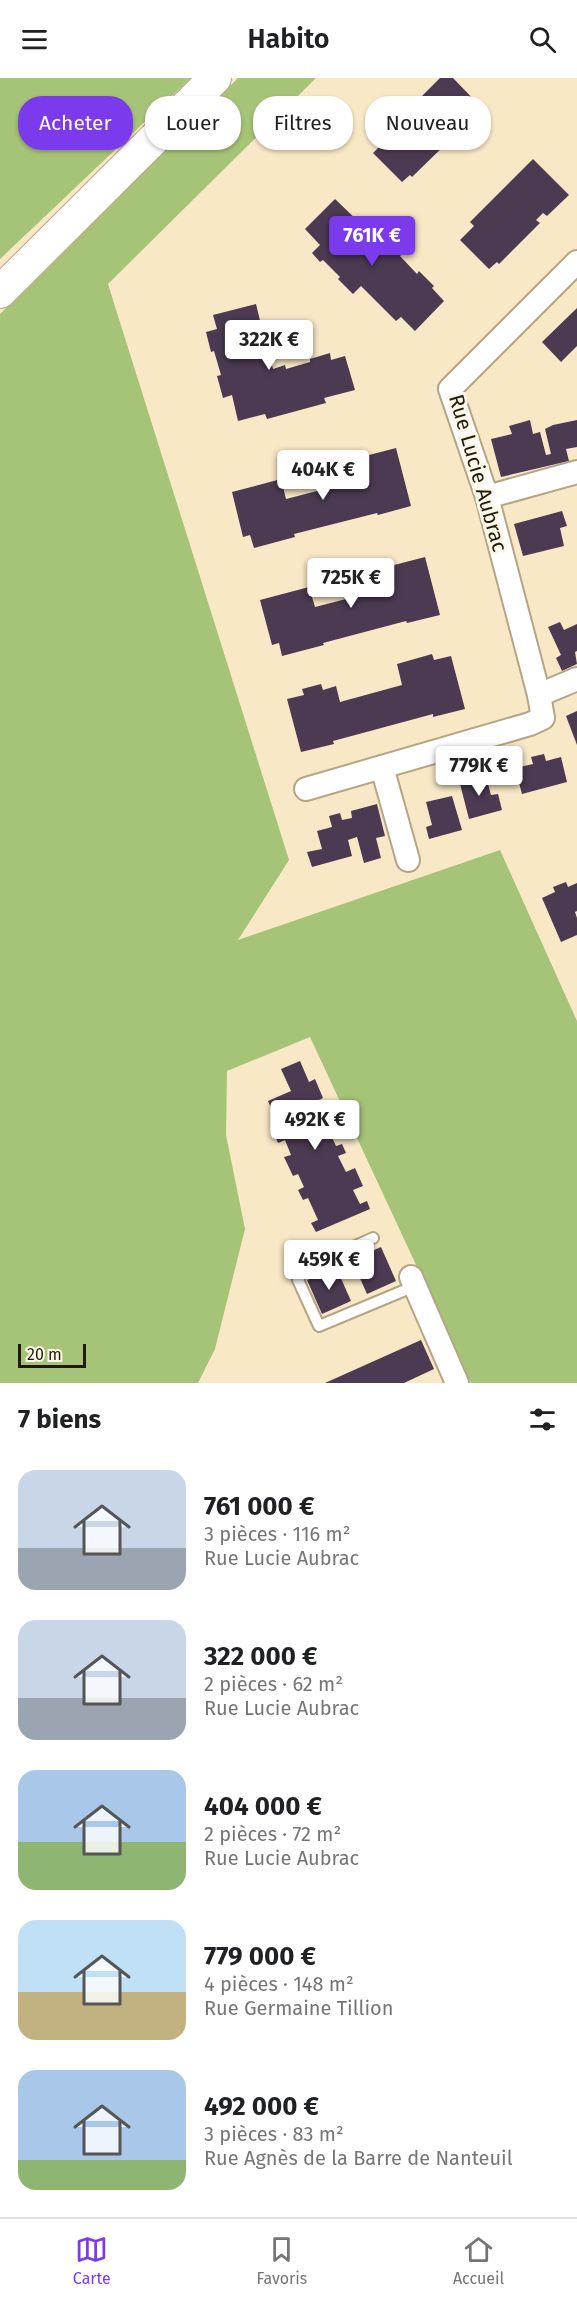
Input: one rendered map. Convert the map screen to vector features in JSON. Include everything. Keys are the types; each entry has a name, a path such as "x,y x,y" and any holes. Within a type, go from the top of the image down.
{"main road":[{"path":"0,292 214,78"}],"street":[{"name":"Rue Lucie Aubrac","path":"382,767 530,724 543,718 487,497 450,389 577,263"},
{"path":"487,497 577,472"},
{"path":"539,695 577,679"},
{"path":"306,789 382,767 408,860"},
{"path":"413,1281 458,1383"}],"lane":[{"path":"373,1238 303,1270 298,1280 319,1326 413,1281"}],"green space":[{"path":"0,78 191,78 172,96 145,96 145,122 133,133 133,96 18,96 18,150 115,150 0,259"},
{"path":"238,78 316,78 298,96 253,96 253,140 108,284 289,860 238,940 500,850 577,1021 577,1383 471,1383 310,1037 227,1071 226,1135 245,1229 215,1349 198,1383 0,1383 0,314 165,150 241,150 241,96 220,96"}],"building":[{"path":"440,78 453,78 470,96 422,96"},
{"path":"376,150 440,150 412,177 410,175 402,182 373,153"},
{"path":"533,159 569,195 547,216 543,213 536,220 540,223 499,264 497,262 489,269 460,240 474,226 470,222"},
{"path":"335,199 362,225 360,228 378,246 387,238 417,274 419,271 434,286 432,288 444,301 415,331 401,317 396,321 361,286 353,294 323,260 320,262 312,253 320,245 305,229"},
{"path":"256,304 264,337 261,337 264,350 268,349 273,369 285,365 286,369 330,353 331,360 345,356 355,390 324,398 326,403 267,419 265,414 238,421 232,395 223,398 217,376 221,375 214,351 211,352 206,332 217,329 213,315"},
{"path":"577,308 577,346 561,362 542,342"},
{"path":"530,420 533,434 540,432 546,455 551,454 545,429 577,420 577,447 566,449 569,461 501,477 491,439 512,434 509,426"},
{"path":"396,448 411,506 294,534 295,537 254,548 250,535 243,537 232,492 281,479 286,499 352,482 346,461"},
{"path":"562,511 567,526 560,528 564,546 523,556 514,524"},
{"path":"425,557 440,615 407,623 406,621 282,656 279,643 272,645 260,600 309,587 315,607 381,590 375,570"},
{"path":"560,622 564,630 577,624 577,651 575,652 577,664 562,671 556,658 561,655 548,627"},
{"path":"432,654 434,660 451,656 465,709 433,717 433,714 301,752 287,699 304,695 302,689 321,684 323,690 336,686 340,702 402,685 397,664"},
{"path":"577,711 577,745 566,716"},
{"path":"544,754 546,761 561,757 567,782 522,794 515,768 533,764 531,757"},
{"path":"485,773 491,795 498,794 502,810 469,819 459,780"},
{"path":"452,796 462,830 429,839 426,827 432,825 426,802"},
{"path":"377,804 385,836 376,838 381,858 364,863 357,837 348,840 352,856 312,867 307,852 322,849 317,831 332,827 329,816 340,813 342,820 352,818 351,811"},
{"path":"566,882 568,887 577,883 577,911 575,912 577,935 561,942 542,898 555,892 553,887"},
{"path":"300,1061 309,1082 315,1079 323,1098 317,1101 322,1114 329,1110 334,1120 326,1124 336,1146 342,1144 346,1153 338,1156 346,1172 355,1168 363,1186 353,1190 360,1204 367,1201 370,1209 316,1232 311,1223 318,1220 308,1198 303,1200 298,1190 304,1187 298,1174 293,1176 284,1157 291,1155 285,1140 278,1143 271,1126 277,1123 268,1101 291,1091 281,1069"},
{"path":"381,1247 396,1281 367,1294 352,1260"},
{"path":"336,1267 351,1301 322,1314 307,1280"},
{"path":"421,1340 434,1369 404,1383 325,1383"}]}
